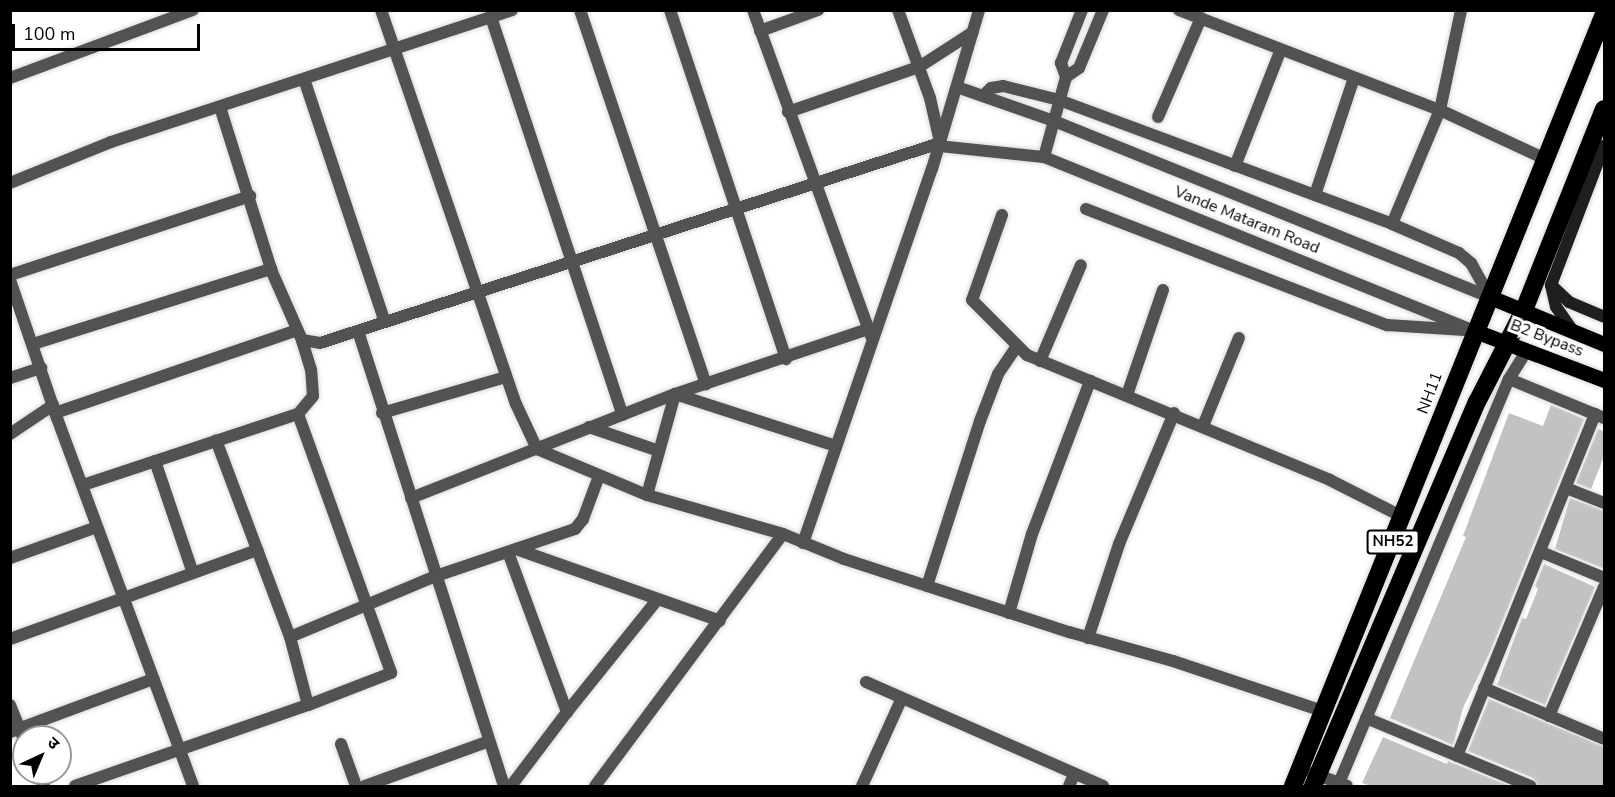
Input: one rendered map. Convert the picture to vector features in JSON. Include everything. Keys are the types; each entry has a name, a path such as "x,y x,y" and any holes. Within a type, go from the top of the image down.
{"highway":[{"name":"NH11","path":"1293,786 1311,777 1324,712 1475,331 1605,14"},
{"name":"NH52","path":"1311,777 1472,413 1524,310 1603,118"},
{"path":"1576,179 1581,201"}],"main road":[{"name":"B2 Bypass","path":"1490,297 1605,344"},
{"name":"B2 Bypass","path":"1475,331 1605,380"}],"street":[{"path":"10,78 193,10"},
{"path":"381,10 393,51 506,377 537,449 647,495 783,534 927,586 1088,638 1247,684 1324,712"},
{"path":"10,183 111,142 512,10"},
{"path":"580,10 706,384"},
{"path":"670,10 786,359"},
{"path":"753,10 788,112 873,341"},
{"path":"760,31 818,10"},
{"path":"898,10 919,67 940,144"},
{"path":"803,543 940,144 979,10"},
{"path":"1044,156 1066,77 1061,63 1082,10"},
{"path":"1066,77 1079,68 1103,10"},
{"path":"1179,10 1280,52 1440,110 1545,159"},
{"path":"1392,224 1440,110 1461,10"},
{"path":"491,17 574,261 623,415"},
{"path":"1158,117 1202,18"},
{"path":"788,112 919,67 973,32"},
{"path":"1235,166 1280,52"},
{"path":"1315,195 1354,78"},
{"path":"304,79 385,322"},
{"path":"983,96 991,88 1003,86 1059,100 1392,224 1458,253 1471,263 1490,297"},
{"name":"Vande Mataram Road","path":"957,87 1054,121 1490,297"},
{"path":"83,485 297,414 313,396 314,386 298,336 271,269 220,106"},
{"path":"10,434 54,409 298,336 320,343 940,144"},
{"name":"Vande Mataram Road","path":"940,144 1044,156 1475,331"},
{"path":"1573,331 1556,306 1551,285 1581,201 1605,146"},
{"path":"193,786 122,599 11,283 250,196"},
{"path":"1086,209 1387,325 1475,331"},
{"path":"1002,215 972,300 1017,346 1041,361 1174,413 1330,480 1403,517"},
{"path":"1041,361 1081,265"},
{"path":"33,344 271,269"},
{"path":"1551,285 1569,303 1605,317"},
{"path":"1127,396 1163,290"},
{"path":"411,498 675,394 786,359 868,329"},
{"path":"357,331 504,786"},
{"path":"1203,426 1239,338"},
{"path":"927,586 980,421 998,374 1017,346"},
{"path":"1311,777 1343,785 1366,718 1509,379 1527,350"},
{"path":"10,378 41,368"},
{"path":"382,413 506,377"},
{"path":"1457,756 1566,488 1600,416 1509,379"},
{"path":"1010,613 1032,534 1090,381"},
{"path":"675,394 836,446"},
{"path":"647,495 675,394"},
{"path":"1088,638 1119,544 1174,413"},
{"path":"75,786 181,752 391,673 370,606 297,414"},
{"path":"589,427 659,451"},
{"path":"216,440 290,637 308,705"},
{"path":"155,461 193,573"},
{"path":"290,637 370,606 436,576 574,529 583,519 599,476"},
{"path":"1566,488 1605,503"},
{"path":"10,558 97,527"},
{"path":"595,786 783,534"},
{"path":"10,639 257,550"},
{"path":"512,551 720,621"},
{"path":"512,551 567,712"},
{"path":"1540,552 1605,578"},
{"path":"1549,716 1605,587"},
{"path":"511,786 657,600"},
{"path":"38,725 153,679"},
{"path":"866,682 902,700 1103,786"},
{"path":"1484,687 1605,740"},
{"path":"861,786 902,700"},
{"path":"10,705 16,725"},
{"path":"1366,718 1527,786"},
{"path":"365,786 489,741"},
{"path":"340,744 356,786"},
{"path":"1069,786 1074,775"}],"building":[{"path":"1551,405 1584,419 1490,652 1463,708 1453,745 1390,718 1466,537 1463,536 1509,413 1543,426"},
{"path":"1598,429 1605,432 1605,454 1591,489 1576,483"},
{"path":"1570,498 1605,511 1605,569 1555,549"},
{"path":"1544,564 1595,587 1545,705 1497,685 1522,618 1526,619 1538,589 1535,586"},
{"path":"1489,699 1605,747 1605,786 1538,786 1533,778 1468,751"},
{"path":"1383,737 1447,764 1448,761 1510,786 1371,786 1362,783"}]}
